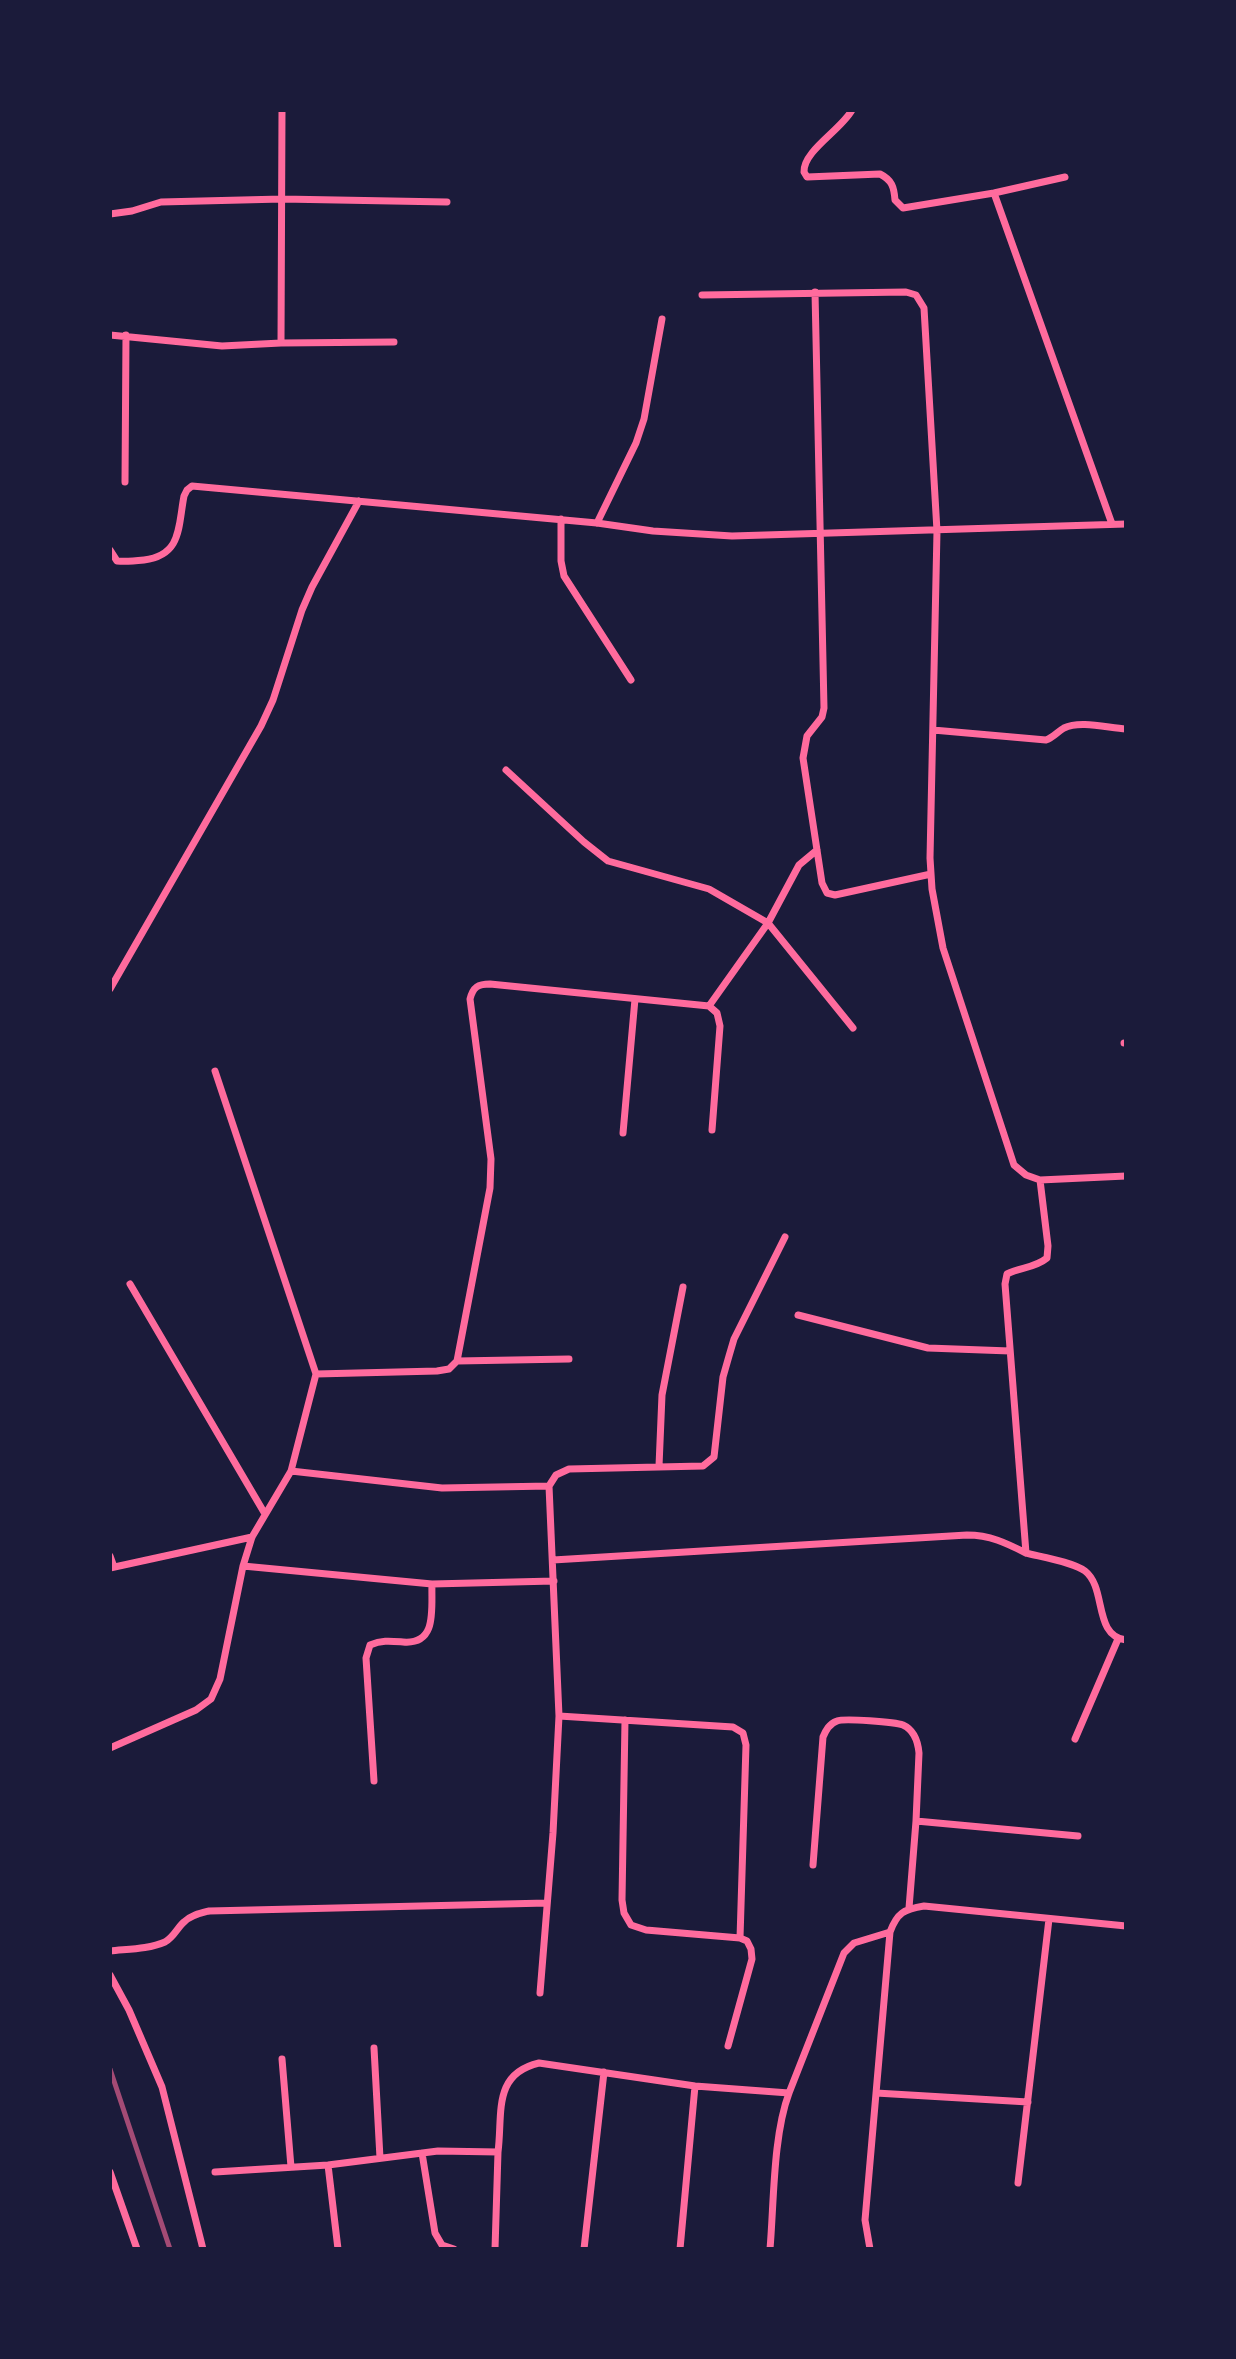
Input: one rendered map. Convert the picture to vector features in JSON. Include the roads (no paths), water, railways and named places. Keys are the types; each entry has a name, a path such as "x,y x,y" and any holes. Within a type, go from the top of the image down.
{"street":[{"path":"281,343 282,110"},
{"path":"852,110 842,124 807,159 804,172 807,177 880,174 888,178 894,187 895,200 903,208 994,193 1065,177"},
{"path":"994,193 1112,524"},
{"path":"110,214 132,211 161,202 282,199 447,202"},
{"path":"815,292 824,708 821,717 807,736 803,758 822,883 827,893 835,895 931,874"},
{"path":"702,295 906,292 916,295 924,308 937,531 931,874 943,948 1014,1165 1026,1175 1040,1180 1126,1177"},
{"path":"597,523 636,443 644,419 662,319"},
{"path":"110,335 222,346 394,342"},
{"path":"125,482 126,335"},
{"path":"110,551 117,561 124,562 162,556 170,550 176,539 184,496 192,486 561,519 695,534 820,535 1126,524"},
{"path":"110,989 261,726 277,690 312,587 359,501"},
{"path":"561,519 561,561 564,576 631,680"},
{"path":"933,730 1046,740 1073,725 1126,729"},
{"path":"506,771 608,861 709,889 768,923 853,1028"},
{"path":"709,1006 768,923 799,865 817,850"},
{"path":"316,1374 437,1371 449,1369 457,1361 490,1188 491,1159 470,999 472,990 480,984 709,1006 717,1013 720,1026 712,1130"},
{"path":"623,1133 635,999"},
{"path":"110,1748 196,1710 211,1699 219,1679 243,1566 252,1537 291,1471 316,1374 215,1071"},
{"path":"1026,1553 1005,1284 1007,1274 1017,1269 1039,1265 1047,1258 1040,1180"},
{"path":"540,1993 559,1716 549,1486 556,1475 569,1469 703,1466 714,1457 723,1377 734,1339 785,1237"},
{"path":"130,1284 265,1514"},
{"path":"659,1466 662,1395 682,1287"},
{"path":"797,1315 928,1348 1010,1351"},
{"path":"457,1361 569,1359"},
{"path":"291,1471 442,1488 549,1486"},
{"path":"553,1560 967,1535 992,1538 1026,1553 1084,1570 1092,1579 1110,1632 1122,1639 1075,1739"},
{"path":"110,1556 112,1568 252,1537"},
{"path":"243,1566 432,1584 554,1581"},
{"path":"373,1781 366,1658 370,1645 380,1640 411,1643 424,1639 430,1629 432,1584"},
{"path":"559,1716 733,1727 743,1732 746,1745 740,1938"},
{"path":"813,1865 823,1737 826,1729 834,1722 844,1719 902,1725 911,1730 918,1742 919,1753 909,1908"},
{"path":"625,1720 624,1913 631,1925 646,1930 740,1938 747,1941 752,1959 729,2046"},
{"path":"916,1821 1078,1836"},
{"path":"110,1951 165,1942 184,1921 209,1911 547,1903"},
{"path":"870,2249 865,2220 890,1932 896,1916 909,1908 924,1906 1126,1926"},
{"path":"1018,2183 1049,1919"},
{"path":"770,2249 780,2131 783,2109 789,2093 844,1953 854,1943 890,1932"},
{"path":"110,1975 162,2087 203,2249"},
{"path":"374,2048 380,2158"},
{"path":"282,2059 291,2167"},
{"path":"495,2249 502,2093 515,2073 526,2066 539,2063 695,2086 789,2093"},
{"path":"584,2249 604,2072"},
{"path":"680,2249 695,2086"},
{"path":"876,2093 1028,2102"},
{"path":"215,2172 328,2165 422,2153 474,2150 498,2152"},
{"path":"422,2153 435,2233 442,2245 454,2249"},
{"path":"328,2165 338,2249"},
{"path":"110,2172 137,2249"}],"railway":[{"path":"110,2069 170,2249"}]}
